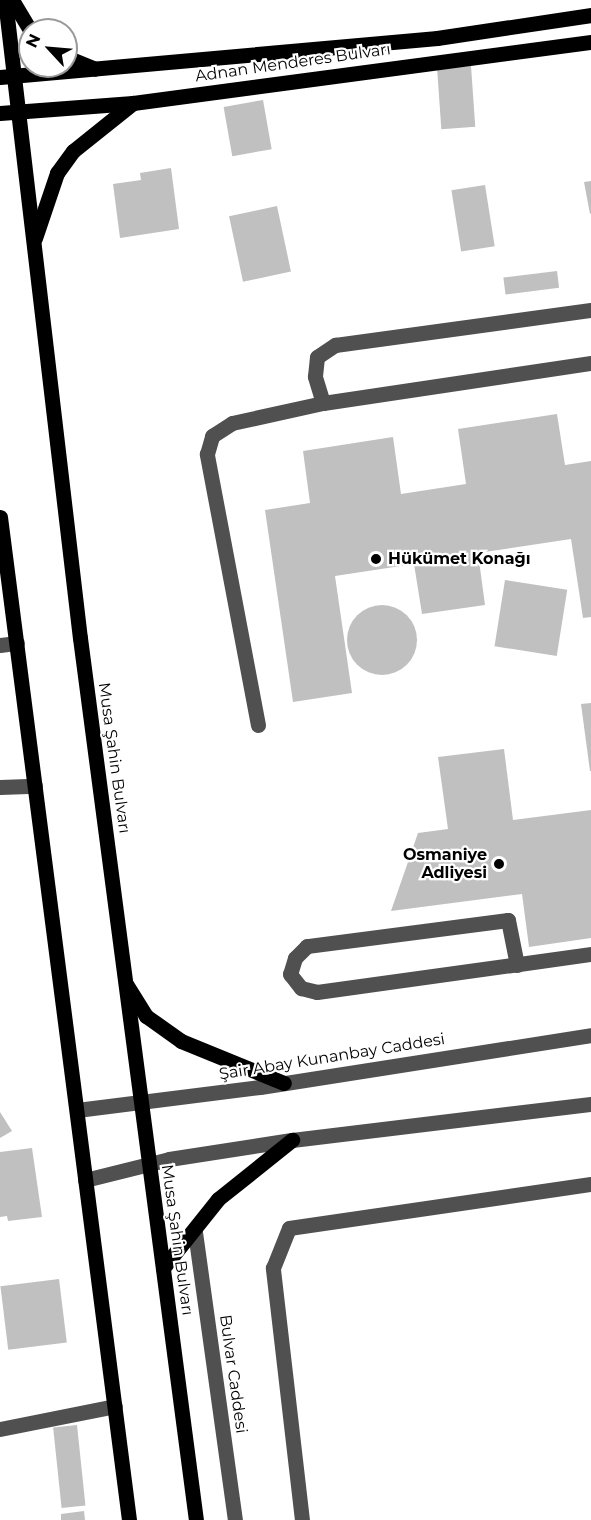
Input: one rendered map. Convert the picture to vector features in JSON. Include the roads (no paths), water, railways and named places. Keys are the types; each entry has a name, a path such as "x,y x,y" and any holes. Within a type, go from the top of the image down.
{"main road":[{"name":"Musa Şahin Bulvarı","path":"5,0 16,75 33,246 125,984 196,1520"},
{"path":"12,0 23,18"},
{"name":"Adnan Menderes Bulvarı","path":"0,77 100,71 437,38 591,15"},
{"name":"Adnan Menderes Bulvarı","path":"0,113 133,103 591,42"},
{"path":"78,62 100,71"},
{"path":"33,246 57,173 73,151 133,103"},
{"path":"0,517 129,1520"},
{"path":"125,984 146,1016 181,1041 284,1083"},
{"path":"163,1268 195,1232 218,1199 292,1140"}],"street":[{"path":"323,403 315,376 317,357 335,345 591,310"},
{"path":"258,725 207,454 212,436 232,423 323,403 591,363"},
{"path":"0,645 17,643"},
{"path":"0,787 35,786"},
{"path":"517,964 508,920 308,946 294,958 291,974 301,988 317,992 591,954"},
{"name":"Şair Abay Kunanbay Caddesi","path":"77,1110 284,1083 591,1035"},
{"path":"86,1180 148,1166 169,1158 292,1140 591,1104"},
{"path":"302,1520 273,1268 289,1228 591,1184"},
{"name":"Bulvar Caddesi","path":"195,1232 235,1520"},
{"path":"0,1429 115,1406"}],"place":[{"name":"Hükümet Konağı","path":"376,559"},
{"name":"Osmaniye Adliyesi","path":"499,864"}]}
